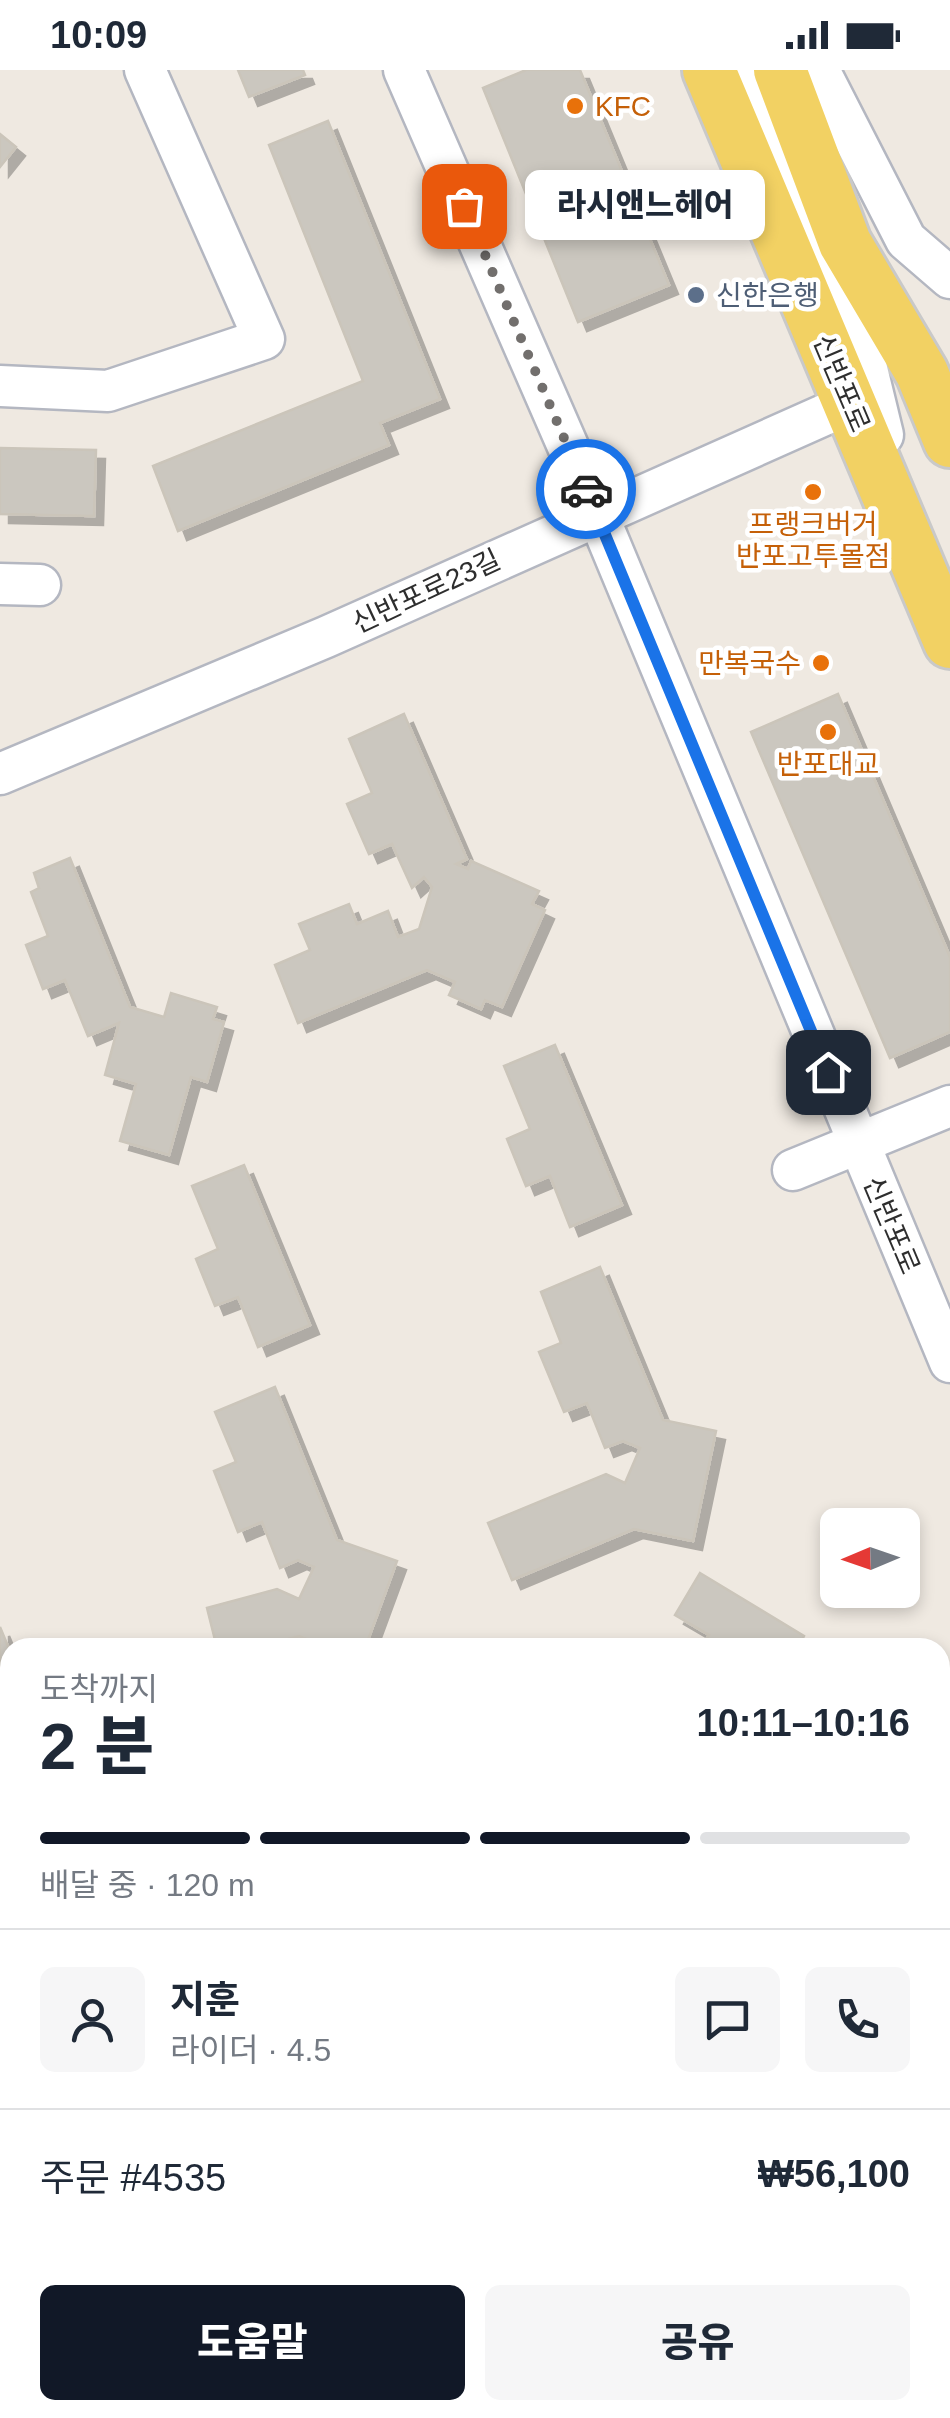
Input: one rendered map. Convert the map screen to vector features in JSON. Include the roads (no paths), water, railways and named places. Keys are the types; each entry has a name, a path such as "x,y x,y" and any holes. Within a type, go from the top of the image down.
{"main road":[{"name":"신반포로","path":"709,70 950,642"},
{"path":"780,70 845,242 922,373 950,441"}],"street":[{"path":"0,386 108,391 264,339 145,70"},
{"name":"신반포로","path":"404,70 597,513 950,1362"},
{"path":"741,70 816,249 856,414"},
{"path":"754,70 847,295 888,454 950,600"},
{"path":"819,70 884,205 906,240 950,278"},
{"path":"845,242 847,295"},
{"name":"신반포로23길","path":"0,774 326,636 597,513 768,443 856,414"},
{"path":"0,584 40,585"},
{"name":"신반포로","path":"857,1142 950,1106"},
{"path":"793,1170 857,1142"}],"place":[{"name":"KFC","path":"575,106"},
{"name":"라시앤느헤어","path":"464,206"},
{"name":"신한은행","path":"696,295"},
{"name":"프랭크버거 반포고투몰점","path":"813,492"},
{"name":"만복국수","path":"821,663"},
{"name":"반포대교","path":"828,732"}]}
